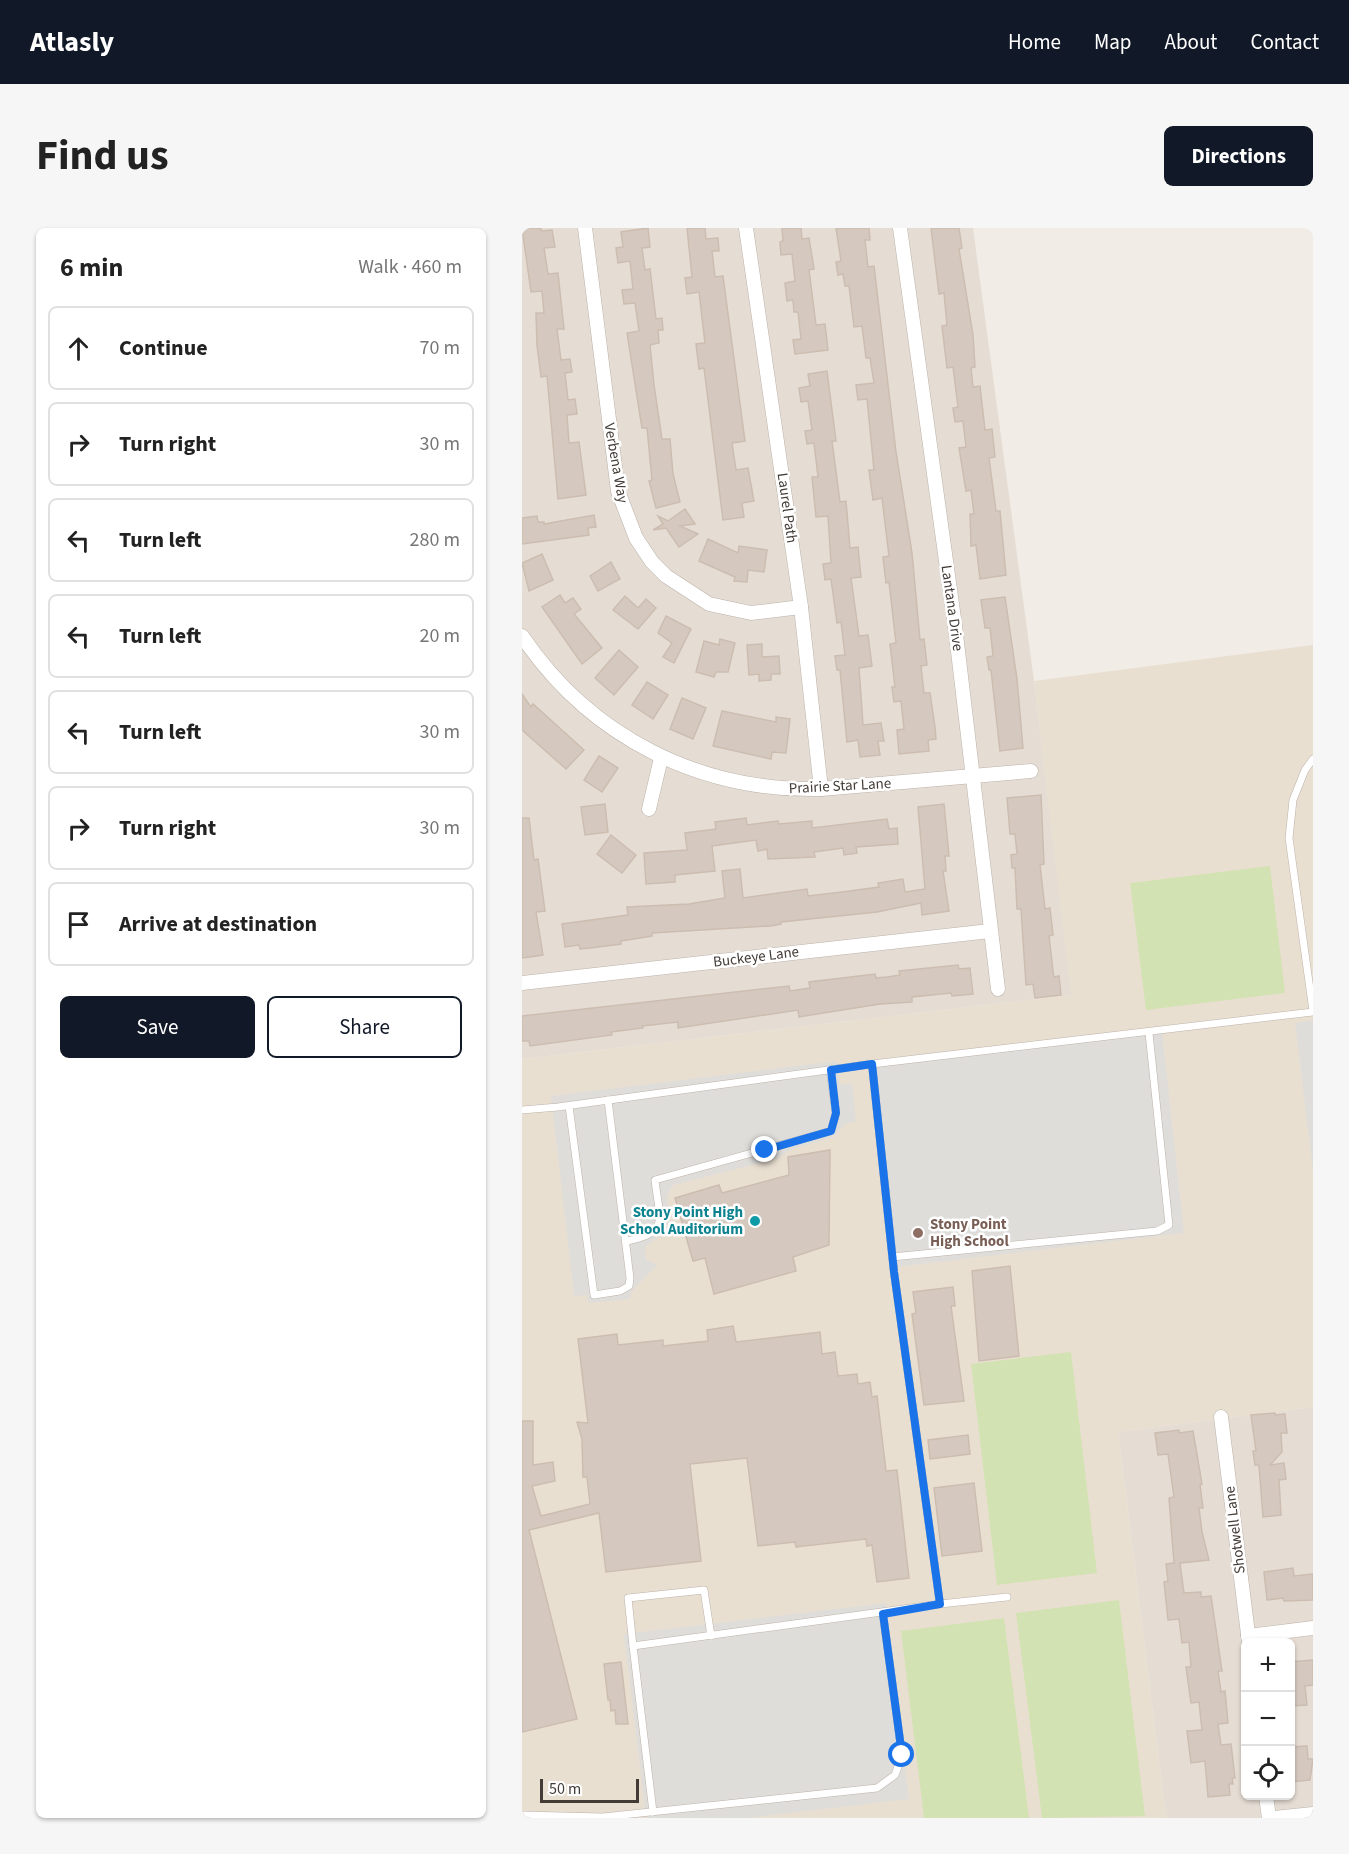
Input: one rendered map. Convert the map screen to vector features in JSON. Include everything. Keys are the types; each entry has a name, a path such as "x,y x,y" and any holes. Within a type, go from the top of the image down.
{"street":[{"name":"Verbena Way","path":"585,228 618,491 636,538 652,562 666,576 709,604 751,613 801,607"},
{"name":"Laurel Path","path":"746,228 801,607 821,789"},
{"name":"Lantana Drive","path":"900,228 973,776 998,989"},
{"name":"Prairie Star Lane","path":"522,636 557,682 609,728 661,758 726,780 792,790 1031,771"},
{"path":"649,809 661,758"},
{"name":"Buckeye Lane","path":"522,983 990,931"},
{"name":"Shotwell Lane","path":"1221,1417 1248,1638"},
{"path":"1254,1638 1313,1628"},
{"path":"1267,1800 1269,1818"},
{"path":"1274,1818 1313,1814"}],"lane":[{"path":"522,1110 569,1106 872,1064 1313,1012 1288,838 1293,800 1305,770 1313,759"},
{"path":"892,1257 1157,1231 1169,1225 1149,1033"},
{"path":"872,1064 892,1257 940,1604"},
{"path":"627,1241 649,1237 657,1230 659,1220 655,1180 831,1131 836,1113 831,1070"},
{"path":"569,1106 594,1295 620,1291 629,1286 627,1241 608,1100"},
{"path":"653,1812 628,1598 704,1590 711,1636"},
{"path":"633,1646 1007,1597"},
{"path":"522,1815 603,1817 877,1788 895,1775 902,1755 883,1614"}],"shaded area":[{"path":"522,228 973,228 1034,681 1072,995 522,1059"},
{"name":"Stony Point High School","path":"1313,645 1313,1407 1118,1432 1166,1818 522,1818 522,1059 1071,995 1034,681"},
{"path":"1313,1020 1313,1171 1295,1023"},
{"path":"1162,1031 1184,1233 896,1267 872,1064"},
{"path":"837,1061 839,1085 852,1083 856,1121 845,1124 834,1137 790,1150 776,1159 673,1185 667,1196 669,1220 665,1232 645,1247 646,1260 657,1265 631,1292 630,1299 588,1303 587,1295 574,1296 551,1096"},
{"path":"1313,1407 1313,1818 1166,1818 1118,1432"},
{"path":"886,1603 909,1799 747,1818 646,1818 624,1634"}],"green space":[{"path":"1270,866 1285,993 1146,1010 1130,883"},
{"path":"1071,1352 1097,1573 997,1585 971,1364"},
{"path":"1119,1600 1145,1816 1042,1818 1016,1613"},
{"path":"1004,1618 1029,1818 924,1818 901,1631"}],"building":[{"path":"522,228 552,230 555,247 544,248 548,274 558,273 564,329 557,329 561,360 570,359 572,372 565,373 568,400 575,399 577,414 567,415 569,443 579,442 586,495 558,499 547,376 541,377 537,345 536,313 544,313 542,291 531,292"},
{"path":"648,228 650,247 642,248 645,270 650,269 656,319 662,318 663,330 658,330 659,343 650,345 654,385 662,439 670,439 673,474 680,502 656,508 649,481 652,480 647,428 642,428 627,333 639,331 635,303 624,304 622,290 633,289 630,261 618,263 616,248 623,247 621,232"},
{"path":"687,228 705,228 706,239 718,238 719,251 712,251 715,277 723,276 745,441 732,443 736,470 748,468 754,501 742,503 744,517 723,520 704,368 699,369 696,344 705,343 699,292 687,294 685,278 692,277"},
{"path":"782,228 801,228 802,239 809,238 814,269 809,270 816,325 825,324 828,350 795,354 793,340 801,339 798,312 794,312 793,300 787,301 785,283 795,281 792,254 781,255"},
{"path":"836,228 869,228 870,240 865,240 868,267 874,266 896,452 912,553 920,640 924,639 927,665 921,666 924,693 930,693 935,727 936,739 928,740 929,751 899,754 897,730 904,729 901,701 894,702 892,687 895,687 890,644 896,643 889,582 886,583 883,557 889,556 882,498 873,500 869,470 874,470 867,399 858,400 856,385 874,383 870,358 866,358 862,326 854,327 849,286 845,286 843,274 838,275 836,262 841,261"},
{"path":"931,228 959,228 962,248 959,249 973,335 975,367 971,368 973,387 980,386 985,430 992,429 995,457 989,458 996,511 1000,511 1006,575 980,579 976,545 971,546 970,514 974,514 971,490 966,491 959,448 966,447 963,421 955,422 953,408 958,407 953,367 947,368 942,326 947,325 944,293 939,294"},
{"path":"827,371 836,441 832,441 840,502 846,501 850,548 858,547 861,577 851,578 859,636 868,635 872,666 859,668 863,725 881,723 884,741 878,741 880,755 860,757 858,740 847,742 840,670 837,670 835,656 845,655 841,622 837,623 831,579 825,580 823,564 831,563 828,516 816,517 812,477 818,477 814,443 807,444 805,431 812,430 808,401 801,402 799,388 810,386 808,374"},
{"path":"685,509 695,524 680,526 698,534 679,547 666,528 653,530 663,524 658,516 668,521"},
{"path":"594,515 596,527 588,528 589,535 522,544 522,518 537,516 538,522 544,522 544,524"},
{"path":"708,539 738,553 739,546 767,550 764,572 748,570 747,582 734,581 735,577 699,561"},
{"path":"542,554 553,580 529,591 522,563"},
{"path":"611,562 620,579 598,591 590,576"},
{"path":"560,595 565,603 573,598 581,609 574,614 602,648 582,664 542,607"},
{"path":"625,596 638,608 646,599 656,608 638,629 613,610"},
{"path":"1005,597 1017,679 1023,748 1000,751 991,670 989,670 987,657 993,656 990,628 985,628 981,600"},
{"path":"666,616 691,629 674,663 663,657 672,643 658,633"},
{"path":"720,639 735,643 728,672 716,672 714,677 696,672 704,641 719,645"},
{"path":"762,644 762,657 779,656 780,674 771,674 771,680 759,681 759,674 749,675 747,645"},
{"path":"619,650 638,667 614,695 595,678"},
{"path":"647,682 668,695 653,719 632,705"},
{"path":"522,694 531,707 533,704 584,750 566,769 522,730"},
{"path":"682,698 706,708 693,739 670,729"},
{"path":"722,711 776,722 776,717 790,719 786,753 772,752 771,759 713,746"},
{"path":"599,756 618,768 602,792 584,780"},
{"path":"1041,795 1044,864 1040,865 1045,909 1050,908 1053,935 1049,936 1053,971 1054,977 1059,976 1061,995 1035,998 1033,984 1026,985 1021,909 1017,909 1015,868 1012,868 1011,855 1017,854 1015,834 1010,834 1007,798"},
{"path":"605,804 608,832 585,835 581,807"},
{"path":"944,804 949,856 945,856 946,871 943,871 949,911 922,915 921,903 877,912 781,922 781,924 770,926 652,933 652,936 621,941 621,944 580,949 579,945 565,947 562,924 628,915 627,907 689,904 725,898 722,871 740,869 743,898 807,889 808,896 842,892 879,887 878,883 903,879 905,892 925,889 918,807"},
{"path":"522,818 529,818 534,860 538,859 545,911 536,912 543,955 522,958"},
{"path":"746,818 747,825 778,821 779,824 812,821 812,828 887,819 889,829 897,828 898,844 856,847 857,853 844,855 843,848 814,852 815,857 768,859 767,849 758,851 756,840 712,846 715,871 675,875 675,882 646,884 644,853 687,850 685,833 716,829 715,822"},
{"path":"611,835 636,855 622,873 597,854"},
{"path":"958,965 959,969 970,968 973,994 952,996 951,993 912,997 912,1002 880,1004 799,1017 798,1010 678,1028 678,1022 642,1026 643,1028 611,1032 612,1035 530,1046 529,1041 522,1041 522,1016 789,986 790,991 810,988 809,982 875,974 876,978 887,977 900,975 899,971"},
{"name":"Stony Point High School Auditorium","path":"830,1150 829,1245 793,1257 796,1271 714,1294 705,1258 693,1261 675,1198 719,1185 722,1193 789,1175 788,1157"},
{"path":"1010,1266 1019,1356 979,1361 972,1271"},
{"path":"953,1287 955,1306 951,1306 964,1401 924,1405 912,1314 916,1313 913,1292"},
{"path":"733,1326 736,1342 820,1332 822,1354 835,1352 838,1376 857,1374 858,1384 870,1382 872,1397 877,1396 886,1471 897,1470 909,1578 877,1582 872,1545 867,1546 866,1539 796,1547 795,1542 758,1546 747,1458 690,1464 701,1561 606,1572 599,1513 529,1530 577,1719 522,1732 522,1421 533,1421 533,1465 553,1462 555,1481 532,1486 541,1516 590,1504 587,1477 583,1477 582,1439 577,1422 588,1423 578,1339 617,1334 618,1345 663,1340 663,1346 708,1341 707,1330"},
{"path":"1275,1413 1275,1415 1285,1414 1287,1433 1281,1433 1282,1452 1270,1465 1284,1463 1286,1479 1279,1480 1281,1515 1263,1517 1259,1465 1255,1465 1253,1451 1256,1451 1251,1415"},
{"path":"1179,1430 1179,1433 1193,1431 1202,1484 1200,1485 1203,1508 1199,1508 1209,1560 1180,1563 1184,1593 1201,1592 1201,1597 1211,1596 1222,1671 1218,1671 1221,1692 1225,1691 1228,1723 1218,1724 1221,1745 1231,1744 1235,1778 1232,1778 1233,1784 1229,1784 1230,1795 1208,1797 1205,1761 1191,1763 1187,1731 1202,1730 1199,1702 1191,1703 1186,1667 1191,1667 1189,1642 1182,1643 1179,1619 1168,1620 1164,1582 1168,1581 1166,1564 1174,1563 1169,1498 1174,1497 1168,1454 1158,1455 1155,1433"},
{"path":"968,1435 970,1454 930,1459 928,1440"},
{"path":"974,1483 982,1551 942,1556 934,1488"},
{"path":"1293,1568 1294,1576 1313,1574 1313,1600 1284,1601 1283,1598 1267,1600 1264,1572"},
{"path":"1313,1660 1313,1685 1305,1686 1307,1705 1295,1706 1295,1662"},
{"path":"621,1662 628,1724 616,1724 615,1710 611,1711 610,1700 608,1700 604,1664"},
{"path":"1307,1746 1308,1759 1313,1759 1310,1780 1295,1782 1295,1747"}],"place":[{"name":"Stony Point High School Auditorium","path":"755,1221"},
{"name":"Stony Point High School","path":"918,1233"}],"route":[{"path":"765,1150 831,1131 836,1113 831,1070 872,1064 894,1272 940,1604 883,1614 902,1755"}]}
